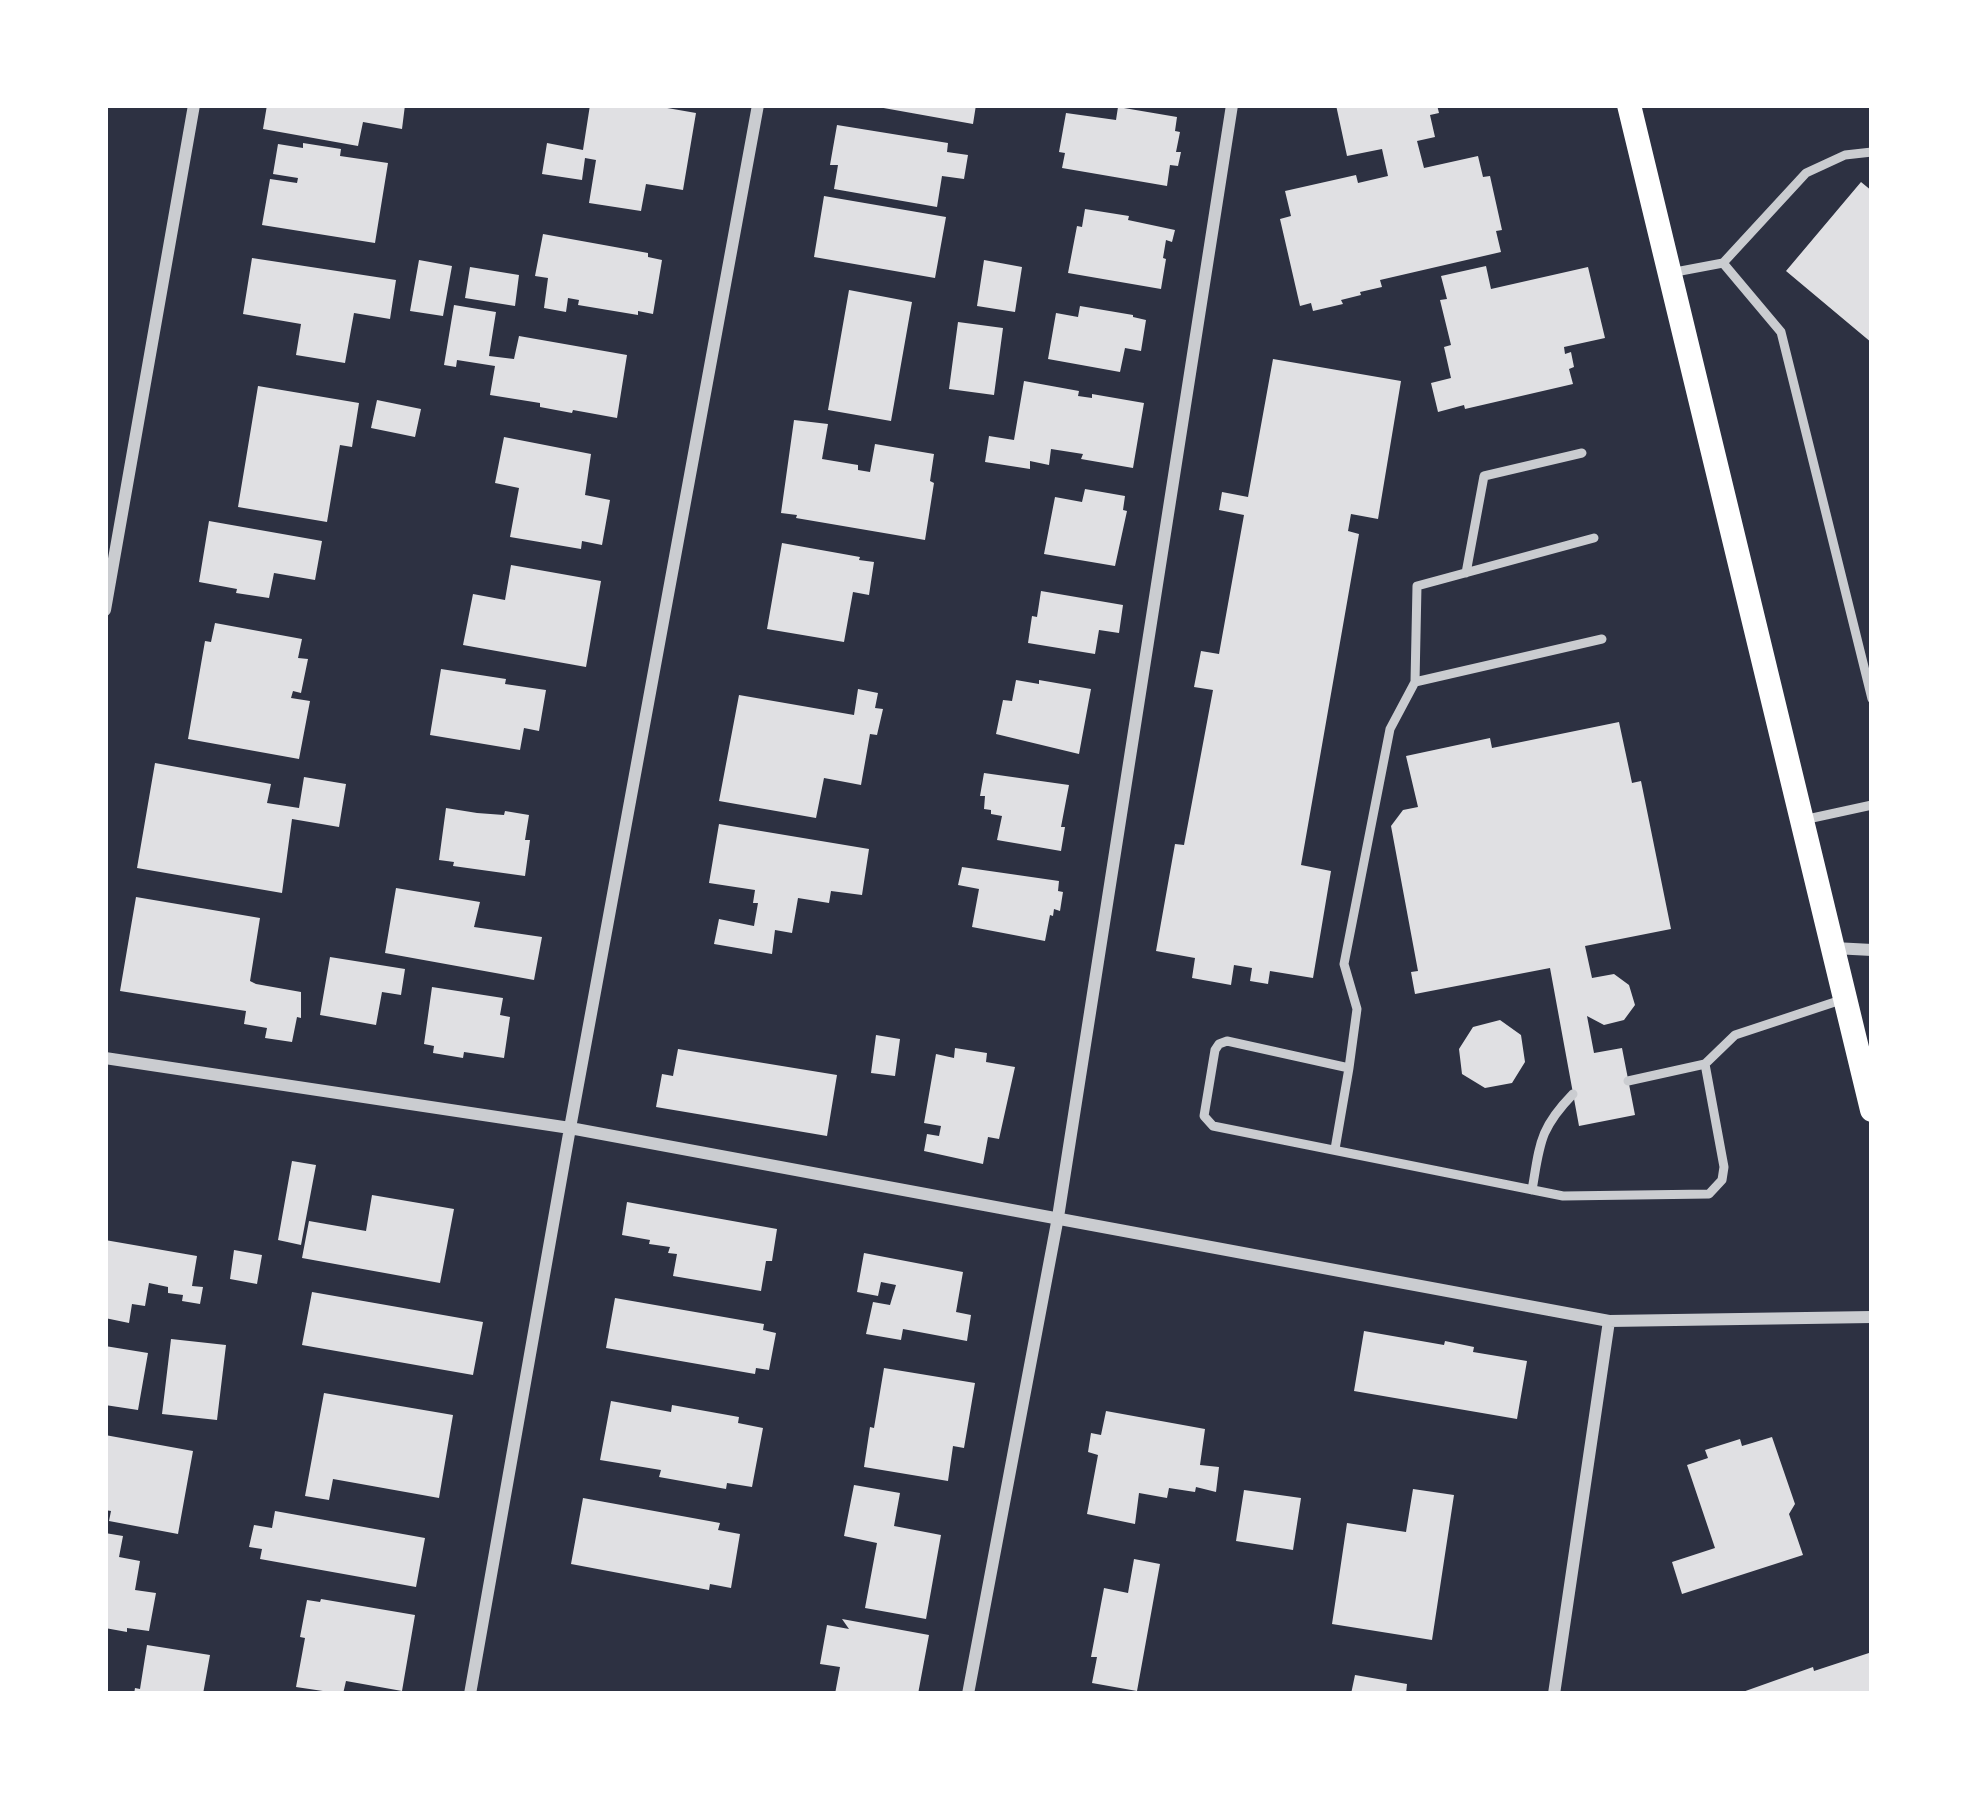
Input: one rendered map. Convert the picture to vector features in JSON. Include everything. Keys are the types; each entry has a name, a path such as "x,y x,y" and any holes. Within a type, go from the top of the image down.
{"main road":[{"path":"1629,105 1872,1110"}],"street":[{"path":"105,610 194,105"},
{"path":"470,1694 758,105"},
{"path":"968,1694 1058,1217 1232,105"},
{"path":"1834,948 1872,950"},
{"path":"105,1058 570,1128 1609,1321 1872,1317"},
{"path":"1554,1694 1609,1321"}],"lane":[{"path":"1670,273 1723,263 1806,173 1845,155 1872,152"},
{"path":"1723,263 1781,332 1872,699"},
{"path":"1466,573 1484,476 1582,453"},
{"path":"1334,1149 1357,1009 1344,964 1390,729 1415,682 1417,586 1594,538"},
{"path":"1415,682 1602,639"},
{"path":"1803,820 1872,805"},
{"path":"1628,1082 1705,1064 1735,1035 1846,999"},
{"path":"1348,1067 1220,1044 1204,1116 1213,1126 1563,1196 1708,1194 1722,1180 1724,1167 1705,1064"},
{"path":"1532,1190 1542,1132 1573,1094"}],"building":[{"path":"267,105 405,105 402,129 363,122 358,146 263,129"},
{"path":"590,105 650,105 696,113 683,190 646,184 641,211 589,203 596,160 585,158 582,180 542,174 547,143 583,150"},
{"path":"878,105 976,105 973,124"},
{"path":"1336,105 1437,105 1439,113 1430,115 1435,137 1417,141 1424,168 1478,156 1483,177 1490,176 1502,230 1496,231 1501,252 1380,280 1382,287 1341,300 1343,304 1313,311 1311,303 1300,306 1280,219 1291,216 1285,191 1356,175 1358,183 1388,176 1382,149 1347,156"},
{"path":"1118,107 1177,117 1176,152 1181,152 1178,166 1170,165 1167,186 1062,168 1065,153 1059,152 1066,113 1116,120"},
{"path":"837,125 948,143 947,152 968,155 964,179 942,176 937,207 834,189 838,165 830,165"},
{"path":"303,143 341,149 340,156 388,163 375,243 262,225 270,179 297,183 298,178 273,174 278,144 303,148"},
{"path":"1861,182 1872,191 1872,343 1786,271"},
{"path":"824,196 946,217 935,278 814,257"},
{"path":"1085,209 1175,230 1172,242 1166,240 1161,289 1068,273"},
{"path":"543,234 648,253 662,260 653,314 578,305 579,300 568,298 566,312 544,308 548,278 535,276"},
{"path":"252,258 396,280 390,319 354,313 345,363 296,355 301,324 243,314"},
{"path":"419,260 452,266 443,316 410,311"},
{"path":"984,260 1022,267 1015,312 977,306"},
{"path":"1486,266 1491,289 1588,267 1605,338 1564,347 1565,354 1571,352 1573,384 1438,412 1431,383 1451,378 1444,347 1451,345 1440,300 1447,299 1441,276"},
{"path":"470,267 519,275 515,306 465,298"},
{"path":"849,290 912,302 891,421 828,410"},
{"path":"454,305 496,312 489,356 514,359 519,336 627,355 617,418 490,395 495,366 457,360 456,367 444,365"},
{"path":"1080,306 1146,320 1141,351 1125,348 1120,372 1048,359 1056,313 1078,317"},
{"path":"958,322 1003,328 994,395 949,389"},
{"path":"1273,359 1401,381 1378,519 1351,514 1348,531 1359,534 1301,865 1331,871 1313,978 1270,971 1268,984 1250,981 1252,968 1234,965 1231,985 1192,978 1195,958 1156,951 1175,844 1184,845 1213,690 1194,687 1201,651 1219,654 1244,515 1219,510 1222,492 1248,497"},
{"path":"1024,381 1079,391 1078,396 1144,403 1133,468 1051,449 1049,465 1030,461 1030,469 985,462 989,436 1014,440"},
{"path":"258,386 359,403 352,447 340,445 327,522 238,507"},
{"path":"377,400 421,409 415,437 371,428"},
{"path":"794,420 828,424 822,459 858,465 858,470 870,472 875,444 934,454 925,540 781,513"},
{"path":"504,437 591,454 585,495 610,500 602,545 582,541 581,549 510,537 519,488 495,483"},
{"path":"1085,489 1125,496 1123,510 1127,511 1115,566 1044,554 1055,497 1082,502"},
{"path":"209,521 322,541 315,580 274,573 269,598 199,582"},
{"path":"782,543 874,562 869,595 853,592 844,642 767,629"},
{"path":"511,565 601,581 586,667 463,645 473,594 505,600"},
{"path":"1041,591 1123,605 1119,633 1099,630 1095,654 1028,643"},
{"path":"215,623 302,639 298,658 308,659 301,693 293,691 291,698 310,701 299,759 188,739 205,641 211,642"},
{"path":"441,669 546,690 539,731 524,728 520,750 430,735"},
{"path":"1016,680 1091,689 1079,754 996,734 1003,700 1012,701"},
{"path":"858,689 878,693 875,708 883,709 877,735 870,734 861,785 824,778 816,818 719,801 739,695 854,715"},
{"path":"1619,722 1632,783 1641,781 1671,929 1585,946 1592,978 1614,974 1629,985 1635,1005 1624,1020 1604,1025 1587,1016 1594,1053 1622,1048 1635,1115 1579,1126 1550,968 1415,994 1411,972 1418,971 1391,826 1403,810 1418,807 1406,756 1490,738 1492,748"},
{"path":"155,763 271,784 267,803 299,808 304,777 346,784 339,827 292,819 282,893 137,868"},
{"path":"984,773 1069,785 1061,851 997,840 1002,816 984,809 985,796 980,796"},
{"path":"446,808 529,815 525,876 439,860"},
{"path":"719,824 869,849 862,895 831,891 829,903 798,898 792,933 775,930 772,954 714,944 719,919 754,926 758,903 753,903 755,890 709,883"},
{"path":"962,867 1059,881 1058,891 1063,892 1060,911 1054,909 1050,915 1045,941 972,927 979,889 958,885"},
{"path":"396,888 480,902 474,927 542,937 534,980 385,953"},
{"path":"136,897 260,918 250,981 301,992 301,1018 297,1017 292,1042 265,1038 267,1028 244,1024 246,1011 120,991"},
{"path":"330,957 405,969 401,995 382,992 376,1025 320,1015"},
{"path":"432,987 503,998 500,1015 510,1017 504,1058 433,1053 434,1046 424,1044"},
{"path":"1500,1020 1521,1035 1525,1062 1512,1083 1485,1088 1462,1074 1459,1049 1473,1027"},
{"path":"876,1035 900,1039 895,1076 871,1073"},
{"path":"955,1048 987,1053 986,1062 1015,1067 999,1139 988,1137 983,1164 924,1151 927,1134 939,1136 941,1126 924,1123 936,1054 954,1058"},
{"path":"678,1049 837,1075 827,1136 656,1107 662,1074 673,1076"},
{"path":"292,1161 316,1165 301,1245 278,1240"},
{"path":"372,1195 454,1209 440,1283 302,1258 309,1221 366,1231"},
{"path":"627,1202 777,1229 761,1291 673,1276 677,1254 668,1253 670,1247 622,1235"},
{"path":"105,1240 197,1256 192,1286 203,1287 200,1304 182,1301 183,1295 149,1283 145,1306 132,1304 129,1323 105,1318"},
{"path":"234,1250 262,1255 257,1284 230,1279"},
{"path":"864,1253 963,1272 956,1312 971,1315 967,1341 903,1329 901,1340 866,1334 873,1302 890,1305 896,1285 881,1282 878,1296 857,1292"},
{"path":"312,1292 483,1322 473,1375 302,1345"},
{"path":"615,1298 764,1324 763,1330 776,1333 769,1370 756,1368 755,1374 606,1348"},
{"path":"1364,1331 1444,1345 1445,1341 1474,1347 1473,1352 1527,1361 1517,1419 1354,1391"},
{"path":"171,1339 226,1345 217,1420 162,1414"},
{"path":"105,1346 148,1353 138,1410 105,1405"},
{"path":"884,1368 975,1383 964,1448 953,1446 948,1481 864,1467"},
{"path":"324,1393 453,1415 439,1498 333,1479 329,1500 305,1496"},
{"path":"611,1401 671,1412 672,1405 739,1417 738,1423 763,1428 752,1487 727,1483 726,1489 659,1477 661,1470 600,1460"},
{"path":"1106,1411 1205,1429 1200,1465 1219,1467 1216,1492 1169,1488 1167,1498 1139,1493 1135,1524 1087,1514 1098,1455 1088,1452 1091,1433 1101,1435"},
{"path":"105,1435 193,1451 178,1534 109,1521"},
{"path":"1772,1437 1795,1504 1789,1514 1803,1555 1682,1594 1672,1562 1715,1548 1687,1465 1708,1458 1705,1450 1740,1439 1742,1446"},
{"path":"854,1485 900,1493 894,1526 941,1535 926,1619 865,1608 877,1543 844,1536"},
{"path":"1413,1489 1454,1495 1432,1640 1332,1624 1347,1523 1406,1532"},
{"path":"1244,1490 1301,1498 1293,1550 1236,1541"},
{"path":"583,1498 720,1523 718,1530 740,1534 731,1588 710,1584 709,1590 571,1564"},
{"path":"275,1511 425,1538 416,1587 260,1559 262,1549 249,1547 254,1525 272,1528"},
{"path":"105,1533 123,1536 119,1557 140,1561 135,1590 156,1593 149,1631 105,1628"},
{"path":"1134,1559 1160,1564 1137,1691 1092,1683 1097,1657 1091,1657 1104,1588 1128,1593"},
{"path":"307,1600 415,1615 402,1691 346,1681 343,1694 296,1687"},
{"path":"842,1619 929,1635 918,1694 835,1694 840,1667 820,1664 827,1625 849,1629"},
{"path":"147,1645 210,1655 203,1694 134,1694 135,1688 140,1689"},
{"path":"1872,1652 1872,1694 1737,1694 1813,1667 1814,1671"},
{"path":"1355,1675 1407,1684 1406,1694 1351,1694"}]}
